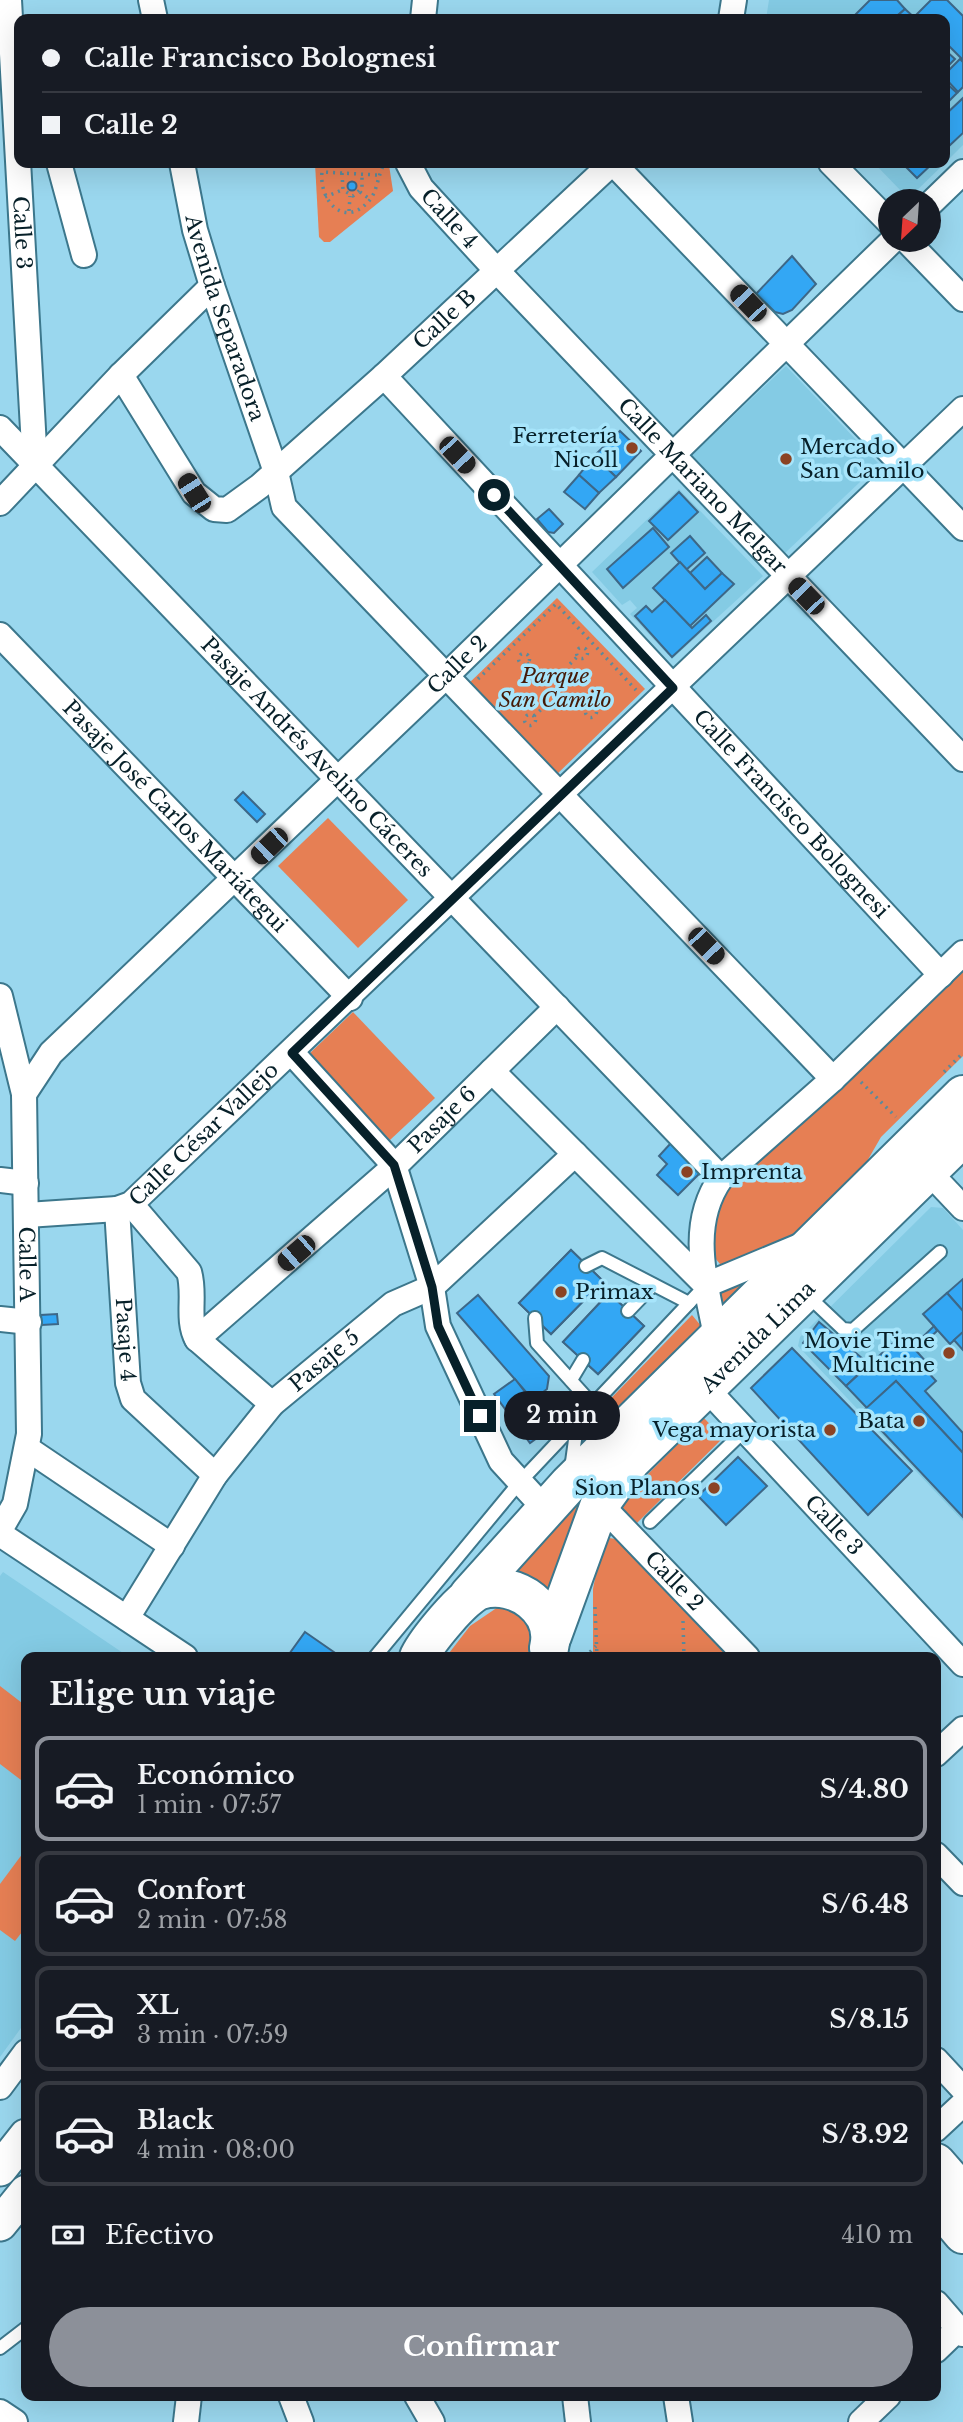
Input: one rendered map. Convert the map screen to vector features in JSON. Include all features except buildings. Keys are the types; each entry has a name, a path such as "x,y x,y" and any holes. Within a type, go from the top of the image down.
{"main road":[{"name":"Avenida Lima","path":"422,1652 558,1495 811,1242 963,1095"},
{"name":"Avenida Lima","path":"558,1495 631,1461 963,1137"},
{"name":"Avenida Lima","path":"557,1651 558,1495"},
{"path":"469,1595 493,1588 517,1592 528,1597 544,1614 557,1651"},
{"path":"0,2169 21,2142"},
{"path":"941,2169 963,2194"},
{"path":"0,2224 21,2198"},
{"path":"941,2208 963,2234"}],"street":[{"name":"Calle 3","path":"9,0 14,76"},
{"name":"Calle 3","path":"21,168 35,465"},
{"path":"60,168 85,255"},
{"name":"Avenida Separadora","path":"183,168 195,230 276,472 284,507 562,795 839,1072"},
{"name":"Calle 4","path":"411,168 421,188 498,272"},
{"name":"Calle B","path":"121,375 194,493 214,509 227,510 276,472 384,376 608,168"},
{"path":"618,168 963,528"},
{"path":"836,168 878,211"},
{"path":"942,192 963,172"},
{"name":"Calle 2","path":"24,1094 51,1053 447,675 881,252"},
{"path":"918,252 963,299"},
{"name":"Calle Mariano Melgar","path":"498,272 963,760"},
{"path":"0,503 121,375 212,286"},
{"name":"Calle Francisco Bolognesi","path":"384,376 941,975"},
{"name":"Calle César Vallejo","path":"27,1215 124,1206 350,998 963,409"},
{"name":"Pasaje Andrés Avelino Cáceres","path":"0,428 721,1178"},
{"name":"Pasaje José Carlos Mariátegui","path":"0,635 350,998"},
{"name":"Avenida Lima","path":"716,1336 701,1240 702,1214 707,1197 721,1178 839,1072 963,953"},
{"name":"Calle A","path":"0,996 4,1032 24,1094 29,1322 28,1450 15,1504 0,1532"},
{"name":"Pasaje 6","path":"197,1339 395,1167 557,1007"},
{"name":"Calle 2","path":"292,1053 395,1167 432,1287 438,1326 501,1461 558,1495 741,1652"},
{"path":"492,1071 706,1285 811,1242"},
{"name":"Pasaje 5","path":"127,1619 215,1475 272,1404 393,1304 432,1287 575,1154"},
{"path":"928,1171 963,1208"},
{"path":"0,1180 26,1183"},
{"path":"124,1206 189,1272 193,1282 192,1331 197,1339 272,1404"},
{"name":"Pasaje 4","path":"124,1206 128,1383 134,1399 215,1475"},
{"path":"0,1319 29,1322"},
{"name":"Calle 3","path":"705,1387 963,1664"},
{"path":"28,1450 172,1546"},
{"path":"0,1532 177,1652"},
{"path":"941,1749 963,1728"},
{"path":"941,1860 963,1883"},
{"path":"0,2087 21,2059"},
{"path":"941,2065 963,2089"},
{"path":"941,2124 963,2104"},
{"path":"941,2309 961,2332 941,2346"},
{"path":"293,2401 301,2422"},
{"path":"420,2401 432,2422"},
{"path":"576,2401 578,2422"},
{"path":"677,2401 680,2422"},
{"path":"861,2422 883,2401"},
{"path":"0,2412 15,2422"}],"lane":[{"path":"803,1292 843,1329 853,1330 940,1252"},
{"path":"586,1266 602,1258 689,1303"},
{"path":"628,1311 653,1285"},
{"path":"380,1652 558,1495 578,1418 706,1285"},
{"path":"535,1318 537,1343 592,1404"},
{"path":"571,1380 583,1360"},
{"path":"558,1495 578,1418"},
{"path":"650,1522 745,1430"},
{"path":"0,2348 21,2332"}],"path":[{"path":"377,175 322,172 321,186 333,207 358,210 371,200 377,175 382,168"},
{"path":"342,173 342,190"},
{"path":"360,191 362,174"},
{"path":"342,190 350,195"},
{"path":"325,197 342,190"},
{"path":"360,191 371,200"},
{"path":"350,195 360,191"},
{"path":"349,211 350,195"},
{"path":"470,686 556,604 638,689 629,697"},
{"path":"577,657 586,657 586,649 592,642"},
{"path":"511,647 519,655 520,663 527,663 536,672"},
{"path":"570,664 577,657 577,649 586,649"},
{"path":"519,655 528,655 527,663"},
{"path":"577,699 587,708"},
{"path":"534,716 545,706"},
{"path":"587,708 592,706 596,709 595,716"},
{"path":"587,708 586,715 595,716 602,723"},
{"path":"839,1072 896,1117"},
{"path":"594,1604 597,1652"},
{"path":"681,1611 684,1652"},
{"path":"557,1651 596,1646"}],"shaded area":[{"path":"769,0 963,0 963,145 950,158 950,14 767,14"},
{"path":"879,168 940,168 918,189 899,189"},
{"name":"Mercado San Camilo","path":"786,366 879,464 785,553 692,455"},
{"path":"679,489 763,576 672,659 630,614 637,608 630,600 622,605 592,572"},
{"path":"931,1207 943,1208 963,1230 963,1521 798,1346 800,1337"},
{"path":"3,1572 122,1652 21,1652 21,2028 0,2057 0,1576"}],"green space":[{"path":"315,168 389,168 393,191 330,242 324,242 319,237"},
{"name":"Parque San Camilo","path":"557,598 645,689 553,778 465,687"},
{"path":"328,818 408,900 358,948 278,866"},
{"path":"963,958 963,1056 881,1137 858,1177 804,1230 732,1266 720,1264 710,1252 722,1190"},
{"path":"353,1012 435,1098 390,1140 309,1054"},
{"path":"763,1270 717,1318 713,1295"},
{"path":"692,1315 702,1327 597,1435 586,1424"},
{"path":"704,1418 723,1438 637,1523 618,1504"},
{"path":"631,1444 556,1594 504,1578"},
{"path":"603,1537 622,1540 727,1652 593,1652 593,1589"},
{"path":"498,1607 514,1607 532,1627 529,1652 450,1652 470,1626"},
{"path":"0,1686 21,1702 21,1780 0,1764"},
{"path":"21,1856 21,1933 15,1941 0,1930 0,1884"}],"place":[{"name":"Ferretería Nicoll","path":"632,448"},
{"name":"Mercado San Camilo","path":"786,459"},
{"name":"Imprenta","path":"687,1172"},
{"name":"Primax","path":"561,1292"},
{"name":"Movie Time Multicine","path":"949,1353"},
{"name":"Bata","path":"919,1421"},
{"name":"Vega mayorista","path":"830,1430"},
{"name":"Sion Planos","path":"714,1488"}],"route":[{"path":"480,1416 438,1326 432,1287 394,1165 292,1053 673,688 494,495"}]}
